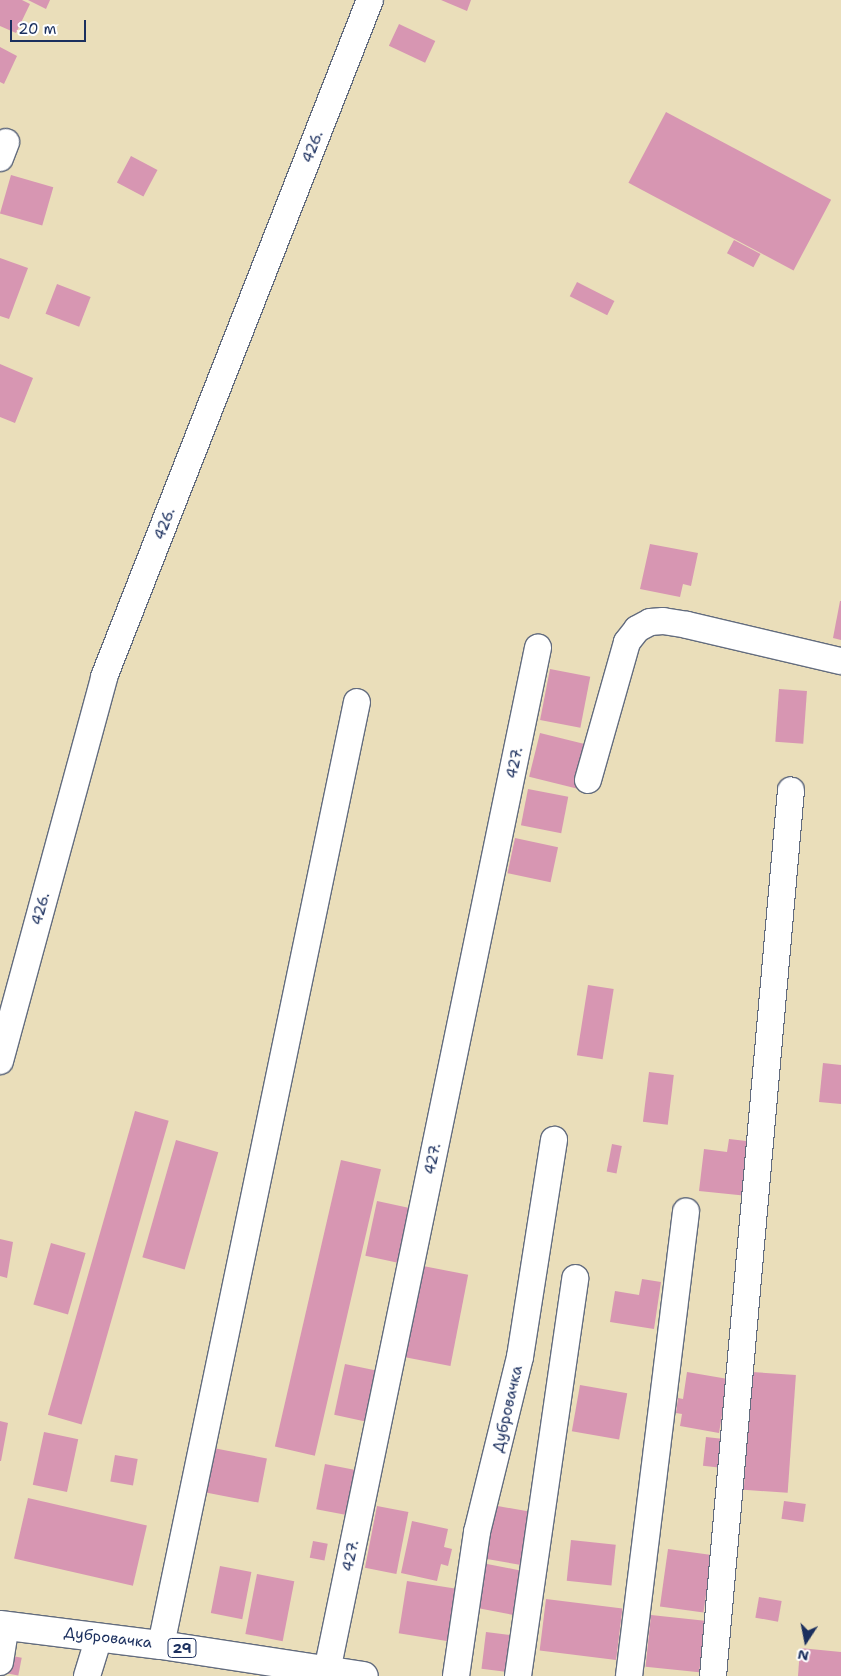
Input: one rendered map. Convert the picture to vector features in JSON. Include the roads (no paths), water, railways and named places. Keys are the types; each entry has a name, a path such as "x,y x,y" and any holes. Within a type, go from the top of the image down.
{"main road":[{"name":"Дубровачка","path":"3,1625 161,1645 364,1676"}],"street":[{"name":"426.","path":"0,1060 104,677 370,0"},
{"path":"588,780 627,642 636,629 650,622 664,621 687,625 841,662"},
{"name":"427.","path":"327,1671 538,648"},
{"path":"161,1645 357,702"},
{"path":"713,1676 791,790"},
{"name":"Дубровачка","path":"456,1676 477,1532 520,1357 554,1140"},
{"path":"629,1676 686,1211"},
{"path":"518,1676 575,1278"},
{"path":"0,1662 3,1625"},
{"path":"87,1676 99,1637"}]}
